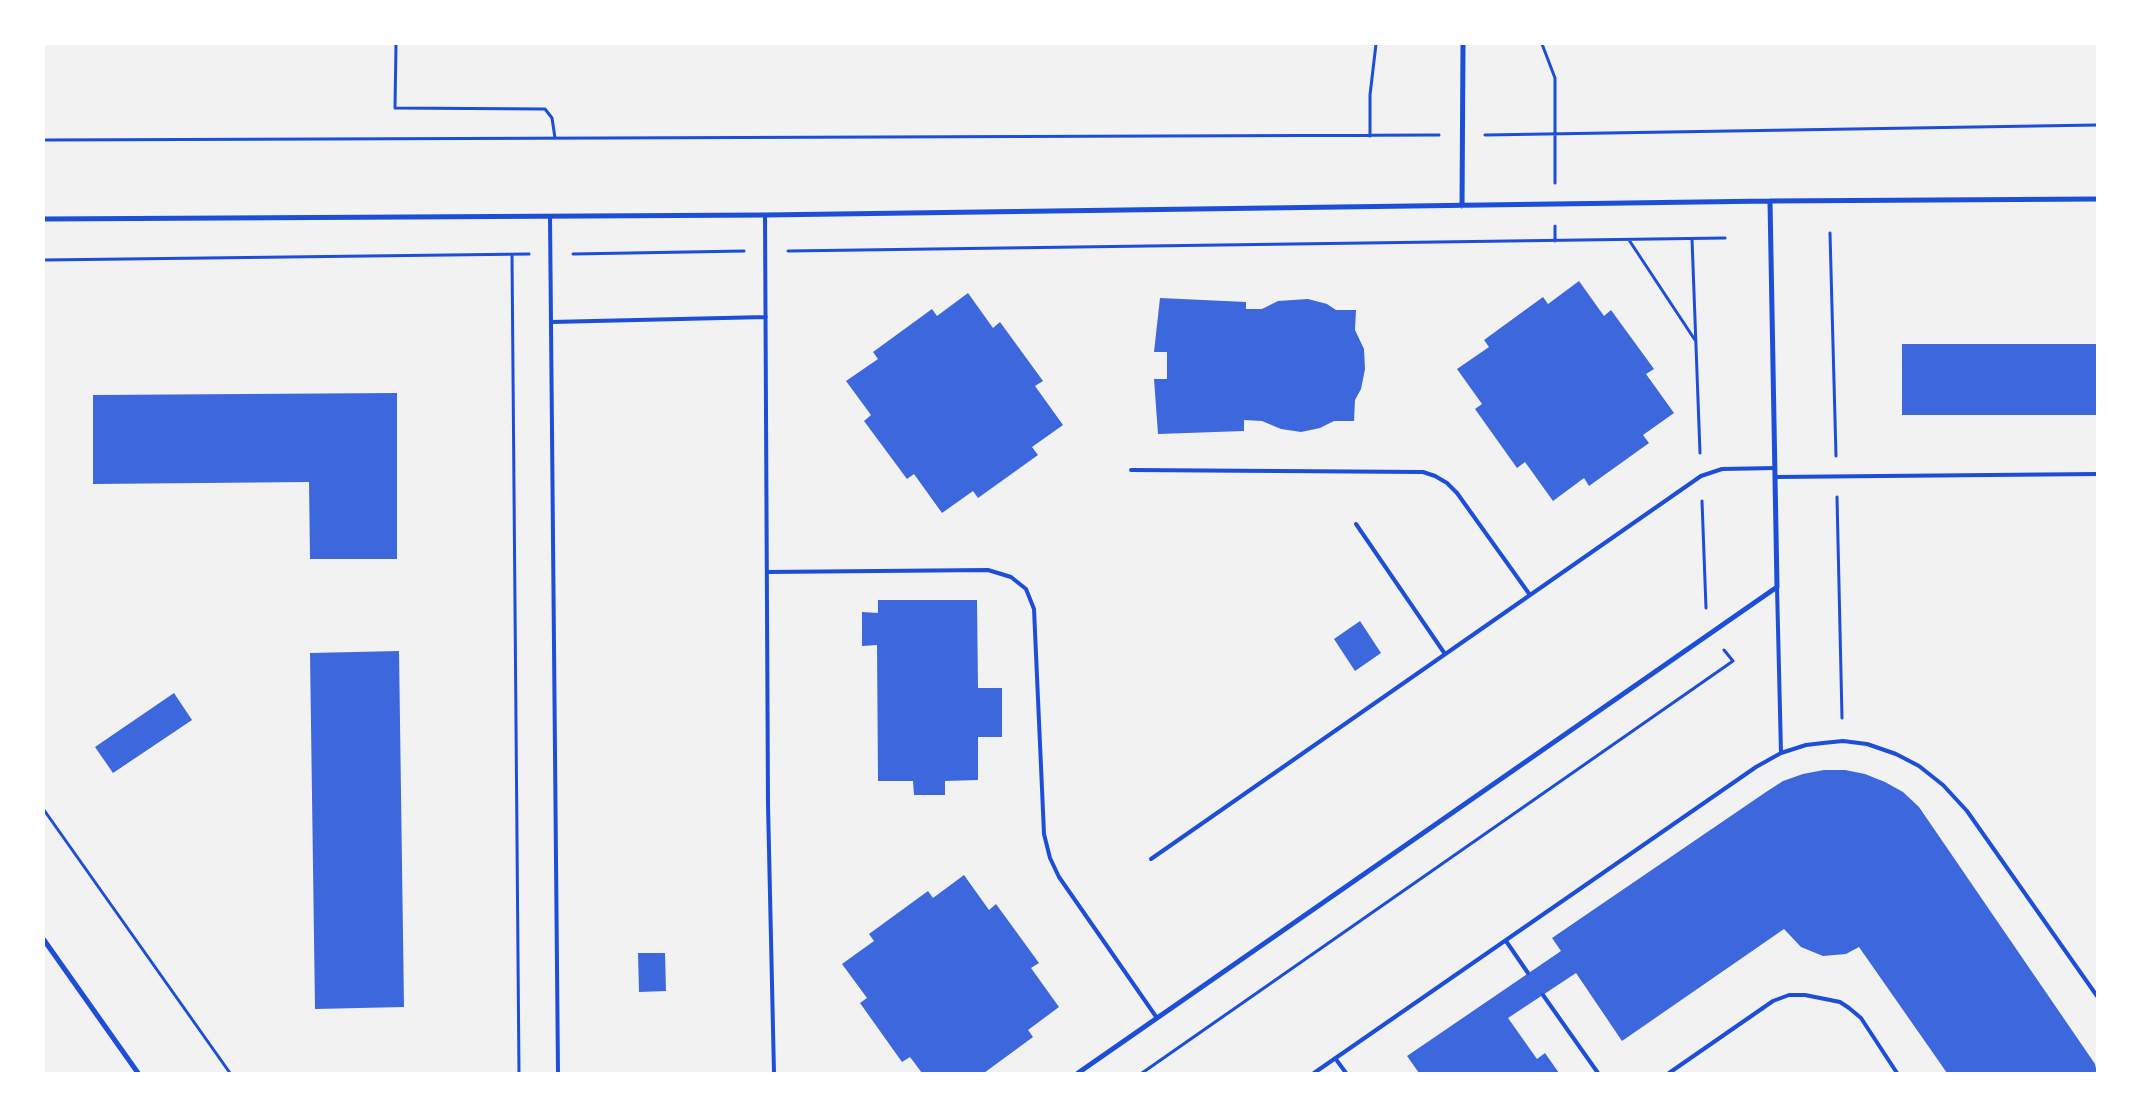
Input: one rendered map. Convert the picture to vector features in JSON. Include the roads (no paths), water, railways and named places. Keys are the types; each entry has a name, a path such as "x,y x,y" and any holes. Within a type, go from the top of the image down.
{"street":[{"path":"1462,206 1463,44"},
{"path":"44,219 765,216 1770,201 2097,199"},
{"path":"1078,1073 1777,587 1770,201"},
{"path":"44,940 138,1073"}],"lane":[{"path":"550,216 558,1073"},
{"path":"765,216 768,805 774,1073"},
{"path":"551,322 766,317"},
{"path":"1151,859 1701,476 1722,469 1774,468"},
{"path":"1131,470 1423,472 1447,483 1458,493 1530,595"},
{"path":"1775,477 2097,474"},
{"path":"1356,524 1445,654"},
{"path":"767,572 988,570 1011,577 1026,589 1034,609 1044,834 1050,858 1059,877 1157,1018"},
{"path":"1777,587 1781,753"},
{"path":"1314,1073 1756,767 1781,753 1806,745 1843,741 1867,744 1896,754 1919,766 1944,784 1968,811 2097,996"},
{"path":"1506,941 1528,973"},
{"path":"1543,995 1598,1073"},
{"path":"1669,1073 1773,1001 1789,995 1805,995 1840,1002 1861,1018 1897,1073"},
{"path":"1335,1058 1346,1073"}]}
